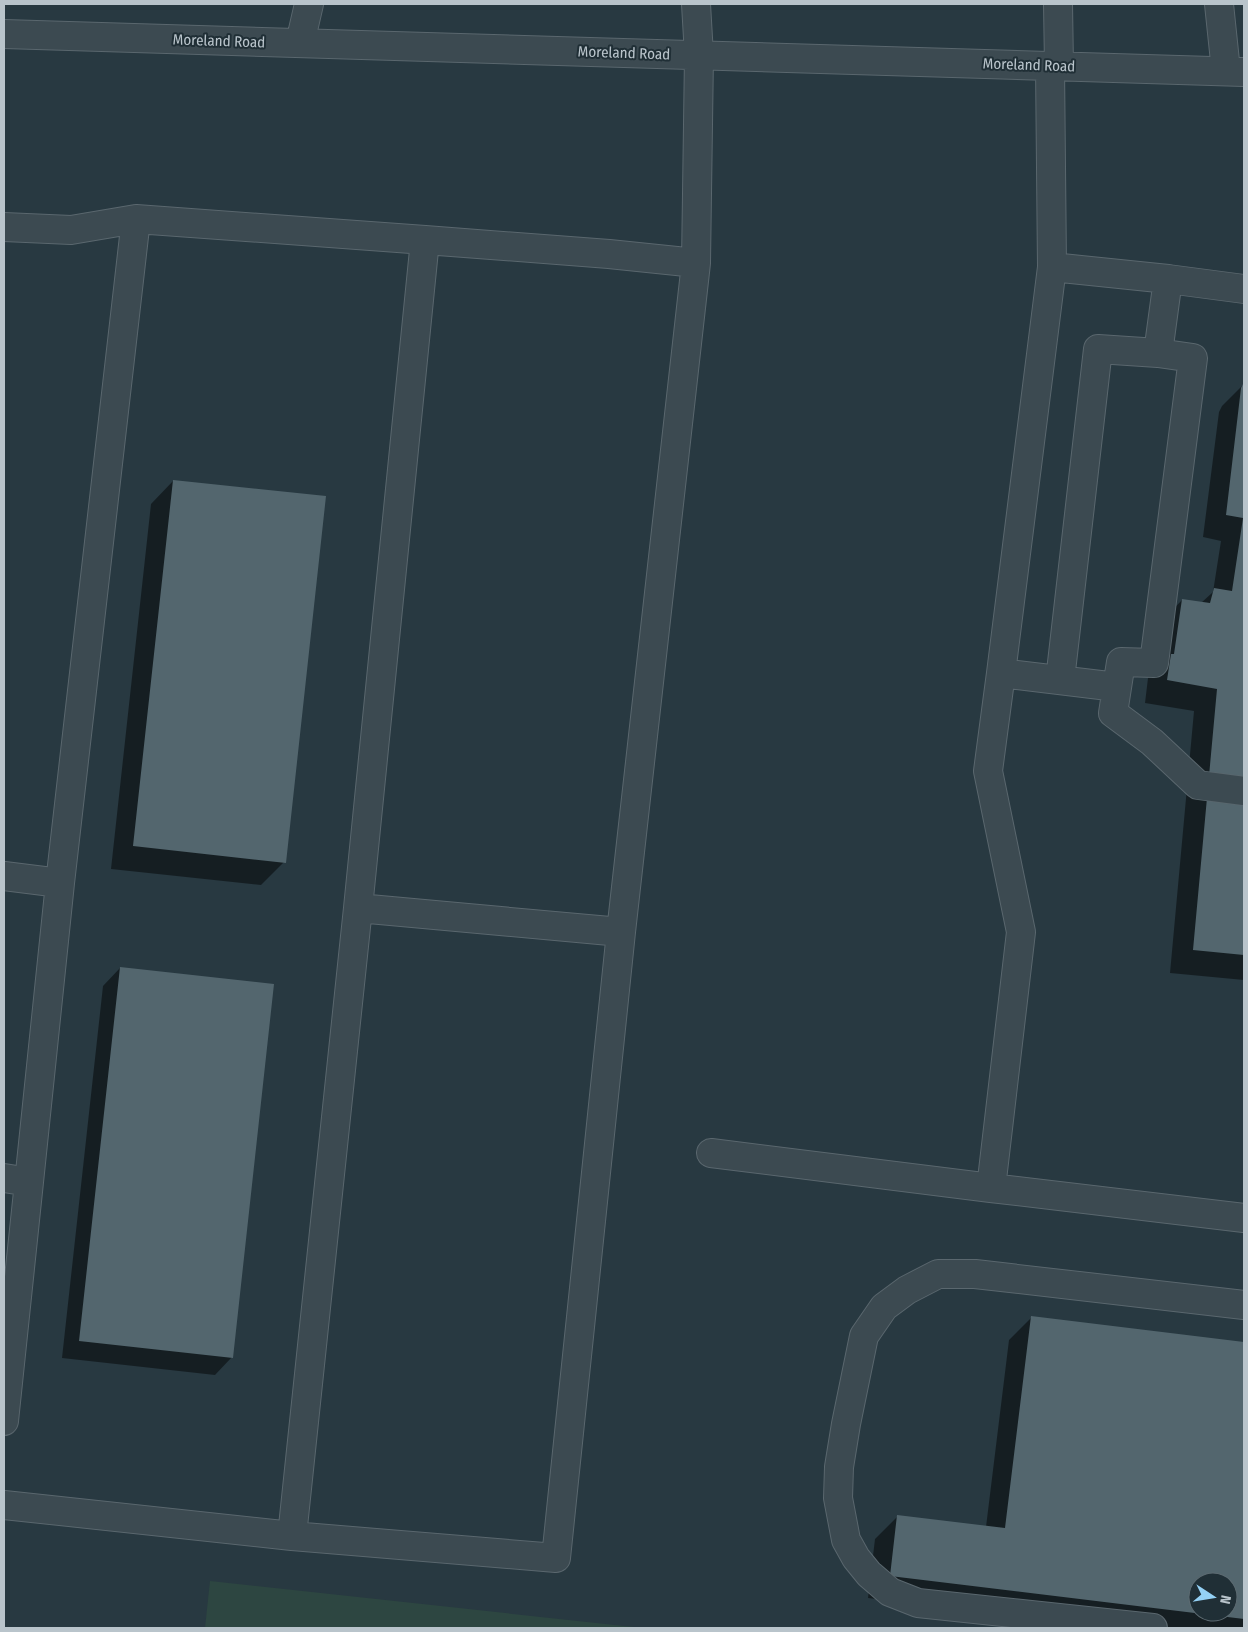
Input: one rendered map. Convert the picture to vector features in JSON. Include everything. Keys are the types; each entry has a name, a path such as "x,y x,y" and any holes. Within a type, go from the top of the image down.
{"street":[{"path":"300,43 309,4"},
{"path":"4,1505 292,1536 556,1558 621,932 696,264 699,55 696,4"},
{"path":"991,1188 1021,932 988,771 1052,267 1055,66 1058,4"},
{"path":"1219,4 1235,72"},
{"name":"Moreland Road","path":"4,34 1235,72"},
{"path":"4,227 71,230 136,219 609,254 696,264"},
{"path":"4,1421 16,1180 60,883 136,219"},
{"path":"292,1536 358,908 425,240"},
{"path":"1052,267 1244,289"},
{"path":"1158,353 1168,279"},
{"path":"1060,680 1098,348 1194,358 1154,663 1121,662 1113,713 1152,742 1198,785 1244,791"},
{"path":"1001,673 1117,687"},
{"path":"4,876 60,883"},
{"path":"358,908 621,932"},
{"path":"711,1154 1244,1218"},
{"path":"1152,1628 918,1603 890,1592 869,1574 856,1558 846,1540 838,1498 839,1467 864,1336 884,1307 908,1290 938,1274 975,1274 1244,1305"}],"green space":[{"path":"210,1581 624,1626 645,1628 205,1628"}],"building":[{"path":"1244,382 1244,955 1193,950 1217,689 1167,680 1171,654 1174,654 1182,599 1210,603 1214,588 1232,591 1243,518 1226,515 1241,388"},
{"path":"173,480 326,496 286,863 133,846"},
{"path":"120,967 274,984 233,1358 79,1341"},
{"path":"1031,1316 1244,1342 1244,1619 1238,1618 1238,1572 1188,1572 1188,1612 890,1576 897,1515 1005,1528"}]}
